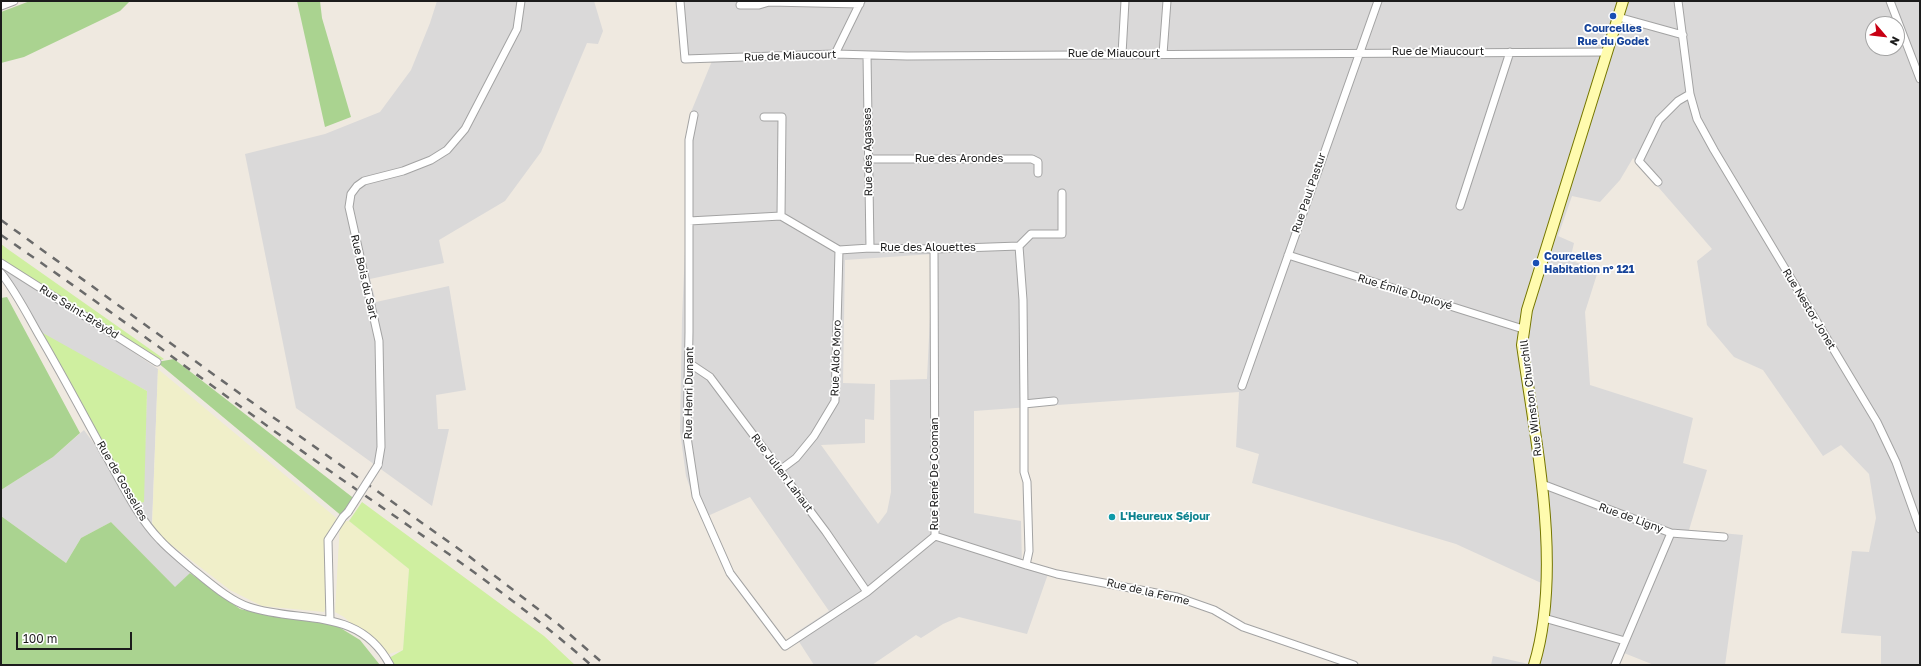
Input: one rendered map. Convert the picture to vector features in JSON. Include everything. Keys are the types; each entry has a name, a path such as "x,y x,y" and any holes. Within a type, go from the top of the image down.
{"main road":[{"name":"Rue Winston Churchill","path":"1534,665 1544,618 1546,559 1542,484 1522,345 1523,329 1527,310 1623,1"}],"street":[{"path":"1,6 14,1"},
{"name":"Rue Bois du Sart","path":"330,620 328,540 378,465 381,447 379,340 350,214 349,207 351,194 357,186 364,181 403,171 424,163 447,150 465,129 517,29 520,1"},
{"name":"Rue de Miaucourt","path":"680,1 685,58 835,54 1608,52"},
{"path":"1122,54 1125,1"},
{"path":"1163,54 1167,1"},
{"name":"Rue Paul Pastur","path":"1242,386 1358,53 1378,1"},
{"name":"Rue Nestor Jonet","path":"1678,1 1690,94 1697,119 1714,150 1877,422 1896,462 1920,529"},
{"path":"1890,1 1920,79"},
{"path":"740,5 759,5 769,2 861,2 835,54"},
{"path":"1618,17 1683,35"},
{"path":"1460,206 1510,52"},
{"name":"Rue des Agasses","path":"867,55 870,248"},
{"path":"1658,182 1639,161 1659,120 1678,101 1690,94"},
{"name":"Rue Henri Dunant","path":"694,115 689,140 689,363 687,438 696,496 730,573 785,646"},
{"path":"764,117 782,117 781,216"},
{"name":"Rue des Arondes","path":"868,159 1032,159 1038,162 1038,173"},
{"path":"1026,566 1029,551 1027,482 1024,472 1023,300 1019,246 1031,234 1062,234 1062,193"},
{"path":"689,221 781,216 839,250"},
{"name":"Rue des Alouettes","path":"839,250 870,248 934,249 1019,246"},
{"name":"Rue René De Cooman","path":"785,646 867,592 935,536 934,249"},
{"name":"Rue Aldo Moro","path":"780,470 796,458 814,436 835,401 839,250"},
{"name":"Rue Émile Duployé","path":"1288,255 1523,329"},
{"name":"Rue Saint-Brèyôd","path":"1,263 157,362"},
{"name":"Rue de Gosselies","path":"1,273 43,343 139,515 160,541 191,568 240,603 275,613 330,620 350,626 361,632 385,655 390,665"},
{"name":"Rue Julien Lahaut","path":"689,363 710,377 780,470 867,592"},
{"path":"1024,404 1054,401"},
{"name":"Rue de Ligny","path":"1542,484 1671,533 1724,537"},
{"path":"1615,665 1671,533"},
{"name":"Rue de la Ferme","path":"935,536 1026,566 1057,574 1177,597 1214,610 1243,627 1354,665"},
{"path":"1544,618 1625,641"}],"shaded area":[{"path":"437,1 594,1 603,31 598,44 587,43 541,152 505,201 439,240 444,263 370,279 376,302 449,286 466,390 436,395 438,429 449,429 432,506 296,408 245,154 325,134 380,112 411,70 430,23"},
{"path":"677,1 1920,1 1920,665 1881,665 1881,636 1841,633 1852,551 1869,552 1876,518 1869,474 1841,445 1823,456 1763,370 1734,357 1707,325 1697,261 1712,249 1633,158 1620,180 1600,202 1572,196 1558,236 1574,243 1570,260 1598,271 1585,312 1590,385 1693,418 1683,463 1707,470 1689,530 1743,535 1725,665 1654,665 1624,653 1619,665 1538,665 1550,624 1550,587 1456,544 1252,483 1259,454 1236,447 1239,392 974,411 974,513 1021,521 1022,566 1048,574 1027,634 959,617 943,624 921,638 916,635 872,665 814,665 794,634 829,611 750,497 701,519 686,476 680,431 682,319 691,112 712,61 682,63","holes":["933,254 927,379 890,380 891,492 887,512 878,524 821,445 865,443 865,419 874,420 875,384 843,383 845,260"]},
{"path":"1,263 158,369 152,523 190,573 175,588 111,522 81,538 66,563 1,516 1,490 53,457 84,430 138,504 143,502 147,391 39,335"},
{"path":"1493,656 1533,665 1491,665"}],"green space":[{"path":"30,1 130,1 120,11 24,57 1,63 1,12"},
{"path":"297,1 320,1 322,18 351,117 325,127"},
{"path":"1,244 164,359 157,362 1,259"},
{"path":"7,297 80,433 53,457 1,490 1,298"},
{"path":"41,332 147,391 144,502 134,505"},
{"path":"174,359 356,500 343,517 157,362"},
{"path":"158,369 340,521 349,521 409,569 403,650 385,655 344,617 335,612 340,522 325,539 330,597 324,612 262,606 230,590 152,530"},
{"path":"362,502 544,636 575,665 391,665 389,658 403,650 409,569 349,521"},
{"path":"1,516 66,563 81,538 111,522 175,587 190,573 240,609 267,615 334,624 360,640 380,665 1,665"}],"railway":[{"path":"1,220 246,398 470,557 559,625 605,665"},
{"path":"1,235 458,561 526,611 591,665"}],"place":[{"name":"Courcelles Rue du Godet","path":"1613,16"},
{"name":"Courcelles Habitation n° 121","path":"1536,263"},
{"name":"L'Heureux Séjour","path":"1112,517"}]}
